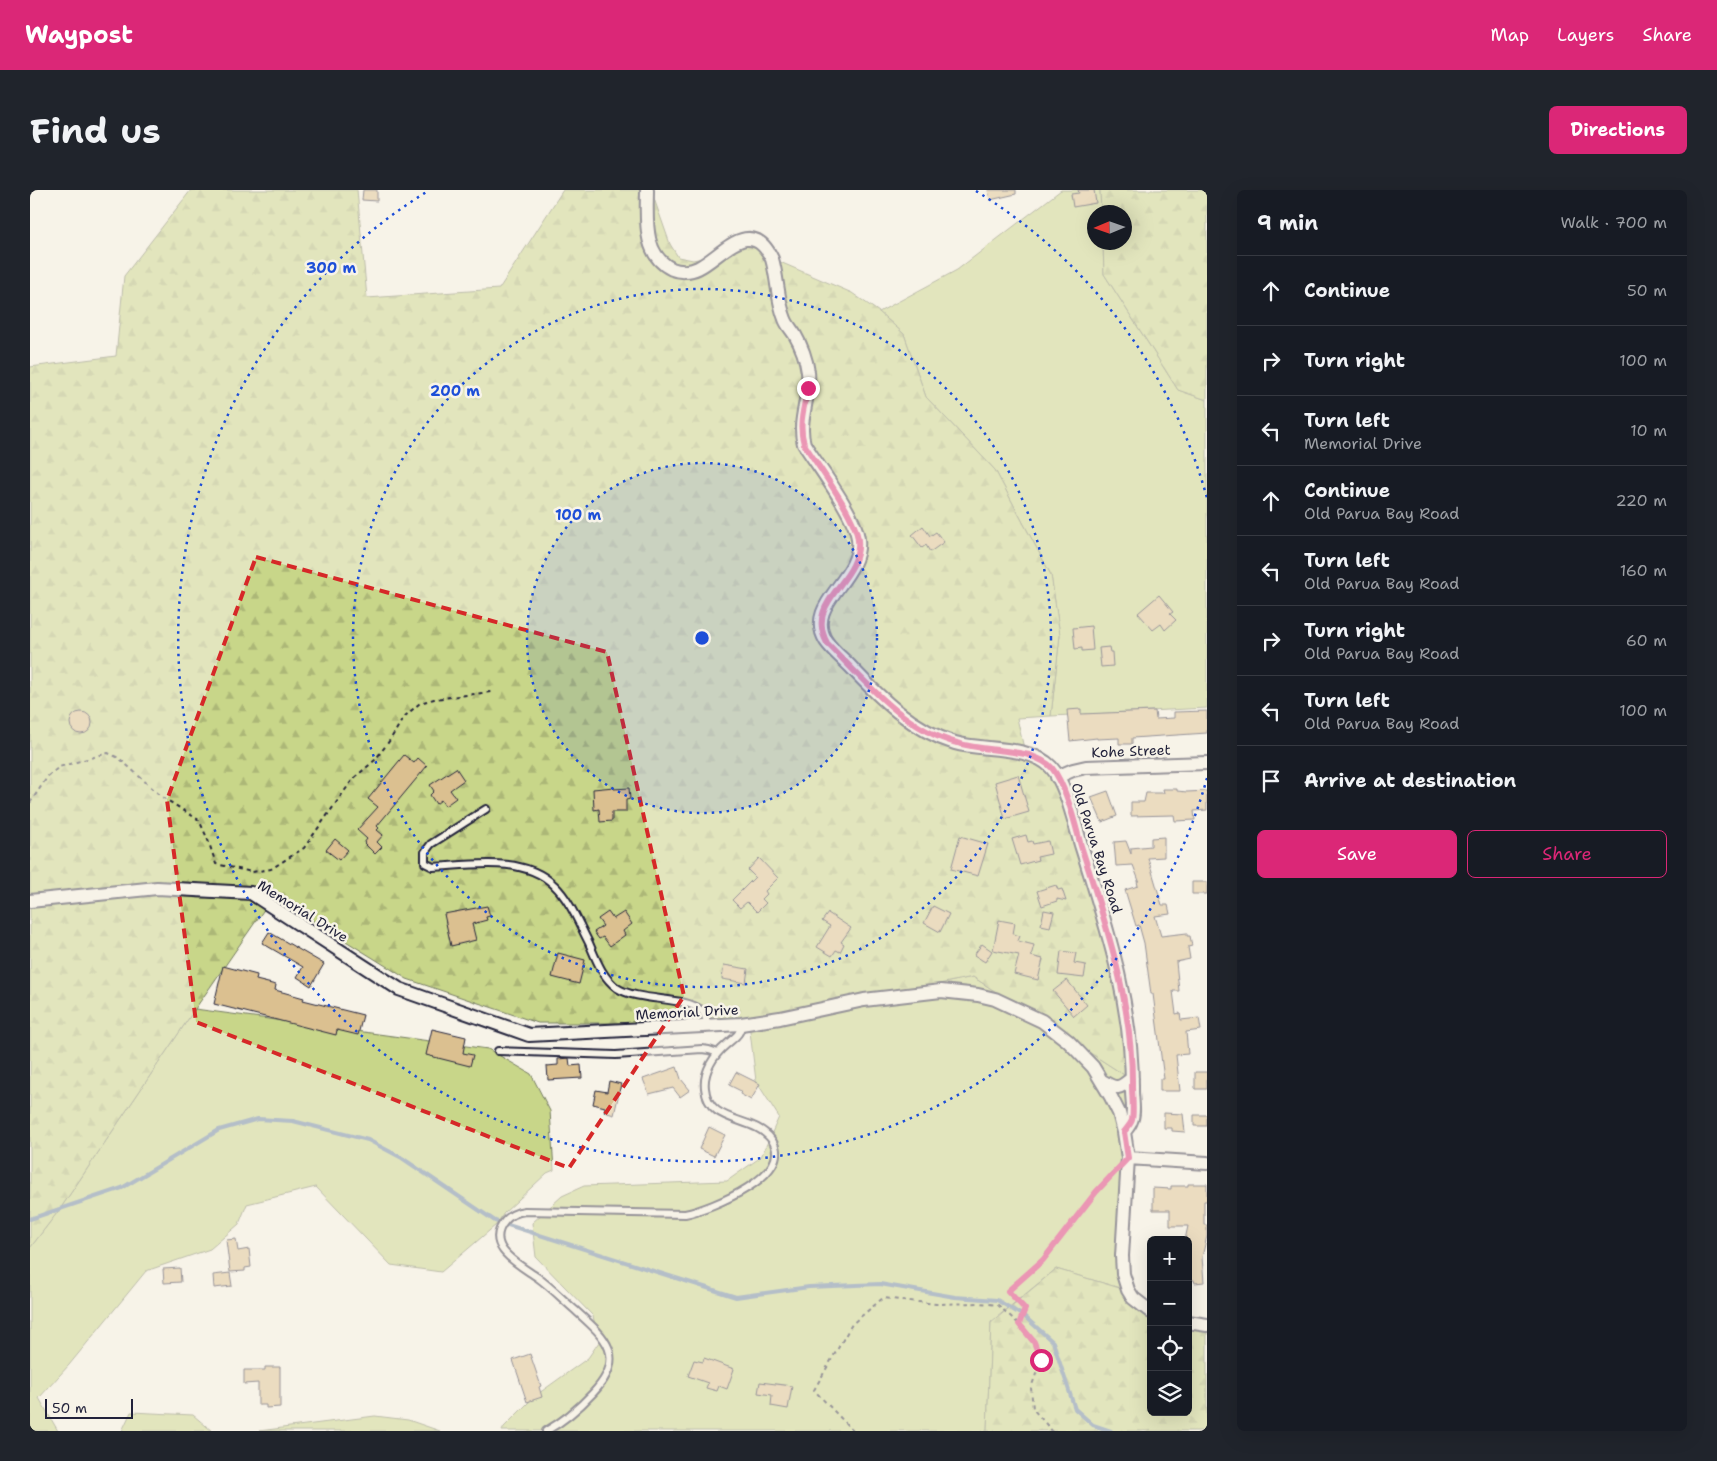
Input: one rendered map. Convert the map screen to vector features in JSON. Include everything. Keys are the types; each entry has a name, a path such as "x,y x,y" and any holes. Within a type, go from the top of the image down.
{"street":[{"name":"Old Parua Bay Road","path":"647,190 648,235 652,250 665,265 674,270 692,270 700,267 727,246 740,240 756,241 769,252 772,259 780,305 785,320 803,350 806,362 808,388 801,422 801,434 804,444 848,514 858,538 857,555 854,564 823,611 821,626 827,643 878,696 924,730 937,737 963,745 1015,752 1038,758 1052,768 1057,777 1074,823 1119,970 1131,1057 1132,1078 1132,1120 1124,1132"},
{"name":"Kohe Street","path":"1057,777 1086,767 1207,763"},
{"name":"Memorial Drive","path":"30,901 157,888 251,894 399,989 529,1035 741,1024 780,1018 864,1000 942,992 978,995 1011,1006 1042,1021 1081,1053 1102,1081 1118,1113 1124,1132 1128,1158 1122,1256 1123,1269 1125,1280 1133,1298 1147,1309"},
{"path":"1102,1081 1113,1087 1118,1087 1132,1078"},
{"path":"1128,1158 1207,1163"},
{"path":"1192,1323 1207,1325"}],"lane":[{"path":"486,809 431,844 425,852 425,863 433,867 501,865 519,867 540,874 554,885 565,899 601,969 613,984 619,989 632,994 696,1006 702,1011 709,1027"},
{"path":"546,1431 568,1417 600,1386 610,1365 610,1353 606,1340 586,1320 544,1282 505,1254 499,1239 501,1227 510,1216 525,1211 685,1214 700,1211 722,1201 754,1184 764,1176 775,1161 776,1150 772,1140 757,1128 718,1112 710,1104 705,1090 705,1077 718,1053 739,1033 741,1024"},
{"path":"498,1051 616,1055 702,1049 718,1053"}],"path":[{"path":"30,803 48,776 59,767 108,753 119,758 162,797 199,820 216,864 252,872 271,869 304,848 353,779 375,760 404,718 420,703 434,699 491,692"},
{"path":"1019,1324 1025,1309 1008,1291 1043,1260 1096,1192 1128,1158"},
{"path":"853,1431 814,1390 852,1324 883,1298 936,1304 980,1303 998,1305 1019,1324 1034,1342 1041,1360 1032,1388 1033,1409 1052,1431"}],"highlighted area":[{"path":"256,557 607,652 684,996 569,1168 196,1022 167,800"}],"green space":[{"path":"191,190 357,190 367,298 499,289 563,190 651,190 670,244 678,257 693,260 722,254 742,246 770,246 773,259 852,293 879,312 904,334 926,397 995,470 1051,575 1060,635 1051,716 1017,718 1025,753 1055,773 1116,966 1132,1080 973,977 749,1023 538,1023 407,979 286,904 272,898 60,1209 30,1248 30,367 116,356 124,276"},
{"path":"1061,190 1100,190 1101,205 1087,205 1087,250 1103,250 1104,274 1178,390 1207,400 1207,708 1051,716 1060,635 1051,575 995,470 926,397 904,334 879,312 957,270"},
{"path":"1100,190 1207,190 1207,400 1178,390 1104,274 1103,250 1132,250 1132,205 1101,205"},
{"path":"973,977 1132,1080 1123,1289 1056,1269 991,1322 987,1431 502,1431 535,1396 588,1358 599,1342 593,1316 536,1257 532,1223 562,1196 584,1186 727,1181 761,1157 779,1117 756,1081 749,1023"},
{"path":"195,1009 488,1049 531,1074 550,1111 554,1170 547,1173 504,1213 496,1225 441,1272 391,1265 316,1187 247,1204 239,1224 210,1249 146,1271 69,1365 39,1398 58,1431 30,1431 30,1248 60,1209"},
{"path":"1056,1269 1123,1289 1147,1304 1147,1416 1192,1416 1192,1325 1207,1320 1207,1431 987,1431 991,1323"},
{"path":"131,1412 193,1415 212,1431 122,1431"},
{"path":"375,1416 408,1420 440,1431 259,1431"}],"building":[{"path":"363,190 377,190 377,201 362,200"},
{"path":"988,190 1016,190 1016,194 990,200"},
{"path":"1078,190 1094,190 1096,203 1073,207 1071,194 1079,193"},
{"path":"923,526 930,536 936,532 944,542 930,552 926,545 922,548 912,535"},
{"path":"1159,595 1173,612 1170,614 1176,620 1165,630 1161,624 1153,630 1138,613"},
{"path":"1091,626 1093,650 1082,651 1082,648 1075,649 1073,628"},
{"path":"1109,647 1110,652 1112,652 1113,666 1101,667 1099,648"},
{"path":"1081,709 1081,714 1155,711 1156,719 1174,718 1174,712 1207,711 1207,733 1132,738 1132,744 1119,744 1119,738 1070,741 1067,710"},
{"path":"77,712 85,712 92,719 92,727 85,734 77,734 70,727 70,719"},
{"path":"404,755 414,763 418,758 427,766 377,826 379,828 377,830 383,835 377,842 382,847 375,854 364,843 367,839 357,830 378,807 368,799"},
{"path":"456,768 464,780 450,790 456,798 445,806 441,800 436,804 430,795 434,791 430,785"},
{"path":"1018,775 1029,812 1005,819 995,782"},
{"path":"614,787 614,789 629,788 630,799 626,800 626,812 612,812 612,821 600,822 599,809 594,810 593,789"},
{"path":"1163,789 1177,789 1177,791 1187,792 1207,791 1207,810 1194,811 1195,820 1175,821 1174,815 1131,816 1131,802 1144,802 1146,793 1164,793"},
{"path":"1108,791 1117,816 1102,822 1091,797"},
{"path":"1026,835 1028,842 1032,841 1033,844 1048,841 1051,854 1037,857 1038,860 1020,865 1012,839"},
{"path":"960,836 988,844 978,876 951,869"},
{"path":"1164,837 1164,857 1148,858 1162,905 1168,905 1170,914 1155,916 1161,936 1187,933 1187,936 1190,936 1192,946 1188,947 1190,959 1176,962 1179,991 1173,991 1176,1014 1180,1013 1181,1020 1199,1018 1201,1030 1186,1032 1188,1054 1176,1055 1180,1091 1160,1091 1160,1079 1164,1079 1153,994 1151,994 1144,943 1139,925 1136,926 1125,890 1138,886 1137,881 1139,881 1133,865 1116,866 1114,842 1126,841 1131,854 1131,848 1151,846 1151,838"},
{"path":"335,839 348,850 339,860 326,850"},
{"path":"759,858 778,878 765,891 767,894 762,899 766,903 757,912 747,902 740,908 732,900 755,877 748,870"},
{"path":"1192,882 1207,882 1207,894 1192,894"},
{"path":"1056,885 1058,890 1062,889 1066,901 1057,899 1057,901 1042,906 1037,891"},
{"path":"487,906 490,916 486,917 487,920 472,924 476,940 451,946 444,914"},
{"path":"933,906 949,914 940,932 924,923"},
{"path":"1044,910 1054,912 1050,927 1041,925"},
{"path":"608,912 613,919 624,912 632,924 623,931 625,935 610,946 603,937 599,939 594,932 603,926 598,919"},
{"path":"828,913 851,928 841,942 844,944 840,952 836,950 832,956 817,947 830,926 822,921"},
{"path":"999,920 1015,923 1013,934 1020,936 1018,941 1034,945 1031,956 1043,959 1038,980 1014,974 1019,955 993,950"},
{"path":"269,932 324,964 311,986 297,977 303,967 262,943"},
{"path":"982,944 992,951 985,962 974,955"},
{"path":"1061,951 1076,953 1074,963 1086,965 1084,978 1058,975"},
{"path":"558,953 585,960 579,984 552,977"},
{"path":"724,965 748,969 746,983 722,979"},
{"path":"223,966 257,975 256,980 276,985 275,990 304,998 303,1000 363,1015 358,1035 337,1030 336,1035 214,1004"},
{"path":"1067,980 1087,1005 1074,1016 1053,991"},
{"path":"432,1029 466,1037 463,1053 473,1055 470,1066 426,1055"},
{"path":"569,1058 570,1066 581,1065 582,1078 548,1080 547,1066 558,1065 558,1059"},
{"path":"677,1067 681,1079 690,1090 680,1097 673,1088 649,1094 643,1079"},
{"path":"736,1072 760,1084 751,1100 740,1094 741,1091 729,1085"},
{"path":"1195,1072 1207,1072 1207,1089 1195,1089"},
{"path":"609,1081 621,1084 614,1115 604,1112 605,1107 593,1104 596,1090 607,1092"},
{"path":"1164,1113 1183,1114 1185,1132 1164,1128"},
{"path":"1194,1115 1207,1115 1207,1126 1194,1126"},
{"path":"709,1127 725,1135 714,1156 699,1149"},
{"path":"1188,1184 1207,1184 1207,1201 1204,1201 1204,1225 1207,1225 1207,1236 1202,1257 1204,1282 1195,1283 1192,1280 1192,1236 1186,1236 1188,1226 1170,1226 1170,1210 1153,1210 1153,1188 1171,1189 1171,1186 1188,1186"},
{"path":"236,1239 238,1251 249,1249 251,1267 245,1268 245,1271 230,1272 226,1240"},
{"path":"180,1268 181,1282 164,1283 163,1269"},
{"path":"230,1273 232,1286 214,1288 213,1275"},
{"path":"530,1354 541,1386 539,1387 542,1397 527,1402 513,1360"},
{"path":"704,1358 734,1369 727,1389 719,1386 717,1391 706,1388 708,1383 688,1376 694,1360 703,1362"},
{"path":"265,1367 280,1367 280,1407 266,1408 266,1405 258,1405 258,1383 244,1384 244,1370 265,1370"},
{"path":"760,1382 792,1386 788,1409 771,1406 772,1395 758,1393"}],"waterway":[{"path":"30,1219 122,1188 219,1130 258,1119 293,1121 368,1140 402,1158 495,1221 736,1297 809,1287 880,1284 955,1297 997,1300 1025,1317 1053,1342 1075,1409 1093,1425 1111,1431"}],"route":[{"path":"808,388 801,422 801,434 804,444 848,514 858,538 857,555 854,564 825,606 822,616 821,626 827,643 878,696 924,730 937,737 971,747 1029,755 1038,758 1052,768 1063,788 1119,970 1131,1057 1132,1120 1124,1132 1128,1158 1096,1192 1043,1260 1008,1291 1025,1309 1019,1324 1034,1342 1041,1360"}]}
